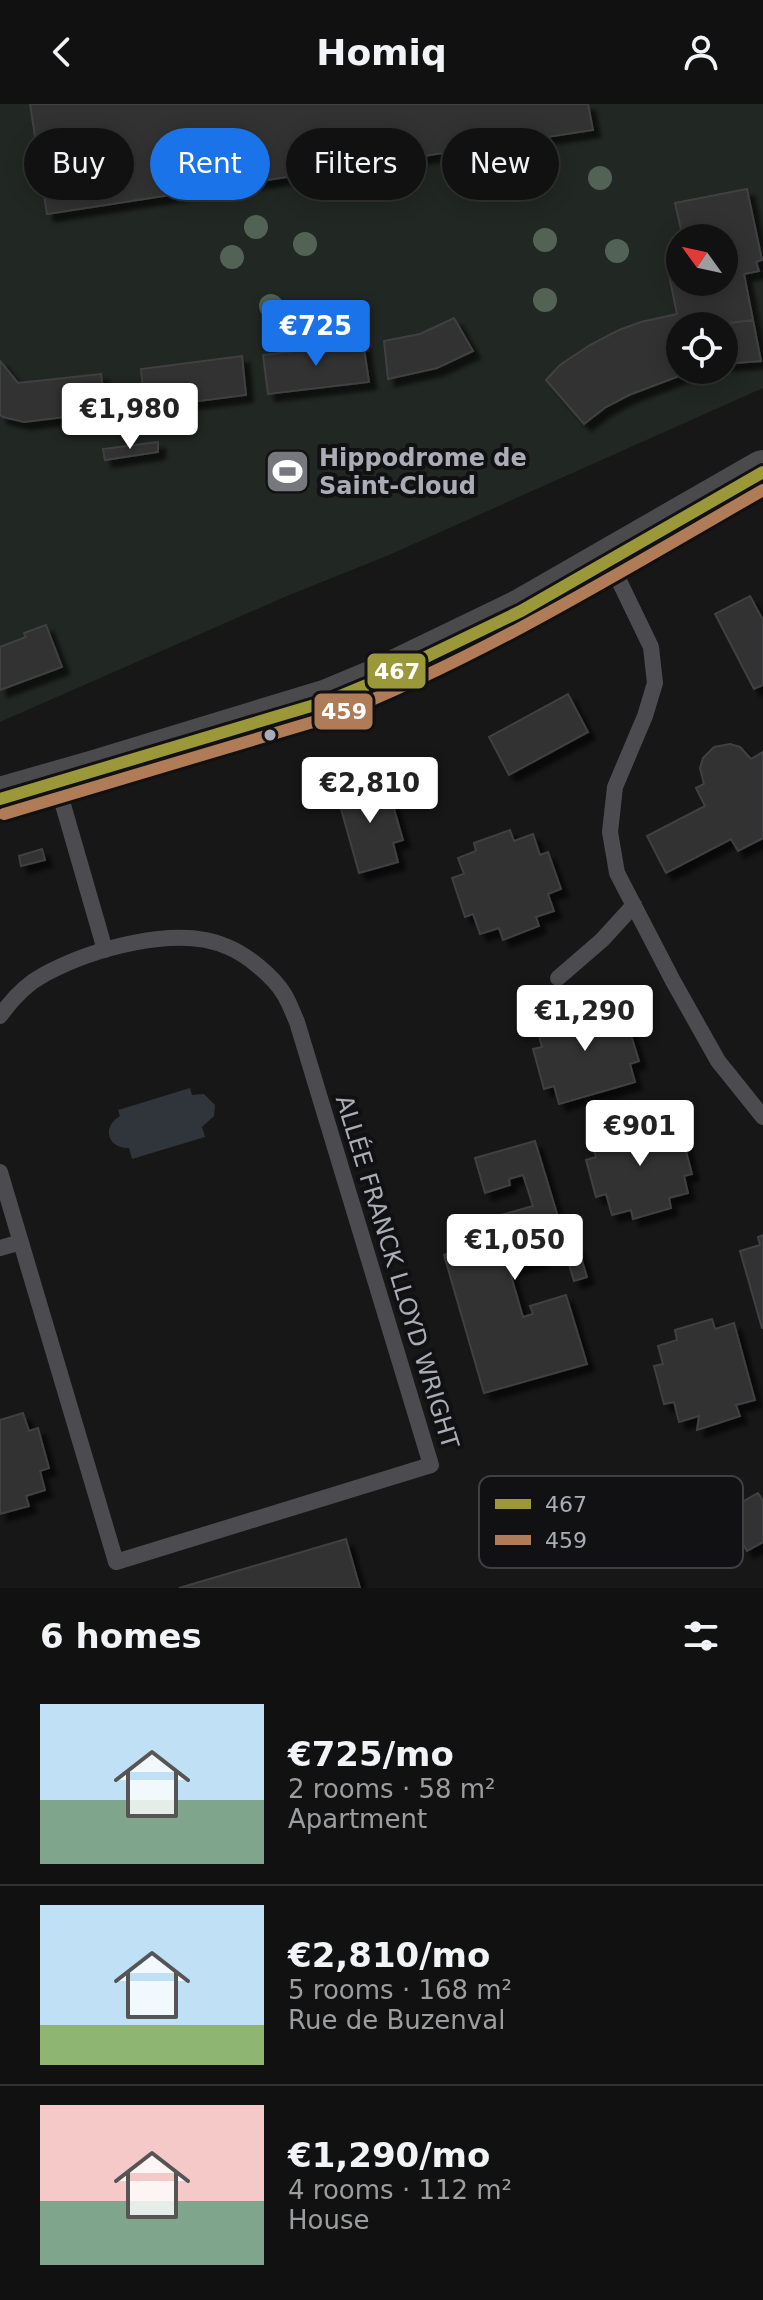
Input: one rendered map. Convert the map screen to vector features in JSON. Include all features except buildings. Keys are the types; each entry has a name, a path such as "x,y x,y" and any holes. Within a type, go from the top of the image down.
{"main road":[{"path":"0,799 328,701 376,681 521,611 763,472"}],"lane":[{"path":"609,560 651,647 655,683 645,716 615,787 610,832 617,873 718,1061 763,1117"},
{"path":"57,783 105,950"},
{"path":"558,978 602,940 634,905"},
{"name":"ALLÉE FRANCK LLOYD WRIGHT","path":"0,1016 14,997 44,975 105,950 170,937 204,939 230,947 283,992 297,1022 431,1465 116,1562 0,1172"},
{"path":"0,1248 21,1242"}],"shaded area":[{"name":"Hippodrome de Saint-Cloud","path":"0,104 763,104 763,388 389,555 287,596 0,722"},
{"path":"190,1088 192,1095 204,1094 215,1105 214,1116 202,1127 205,1137 132,1159 129,1148 112,1141 109,1131 120,1116 118,1110"}],"transit line":[{"name":"467","path":"0,799 328,701 376,681 521,611 763,472"},
{"name":"459","path":"4,814 333,716 444,667 552,611 763,490"}],"place":[{"name":"Hippodrome de Saint-Cloud","path":"288,472"}]}
